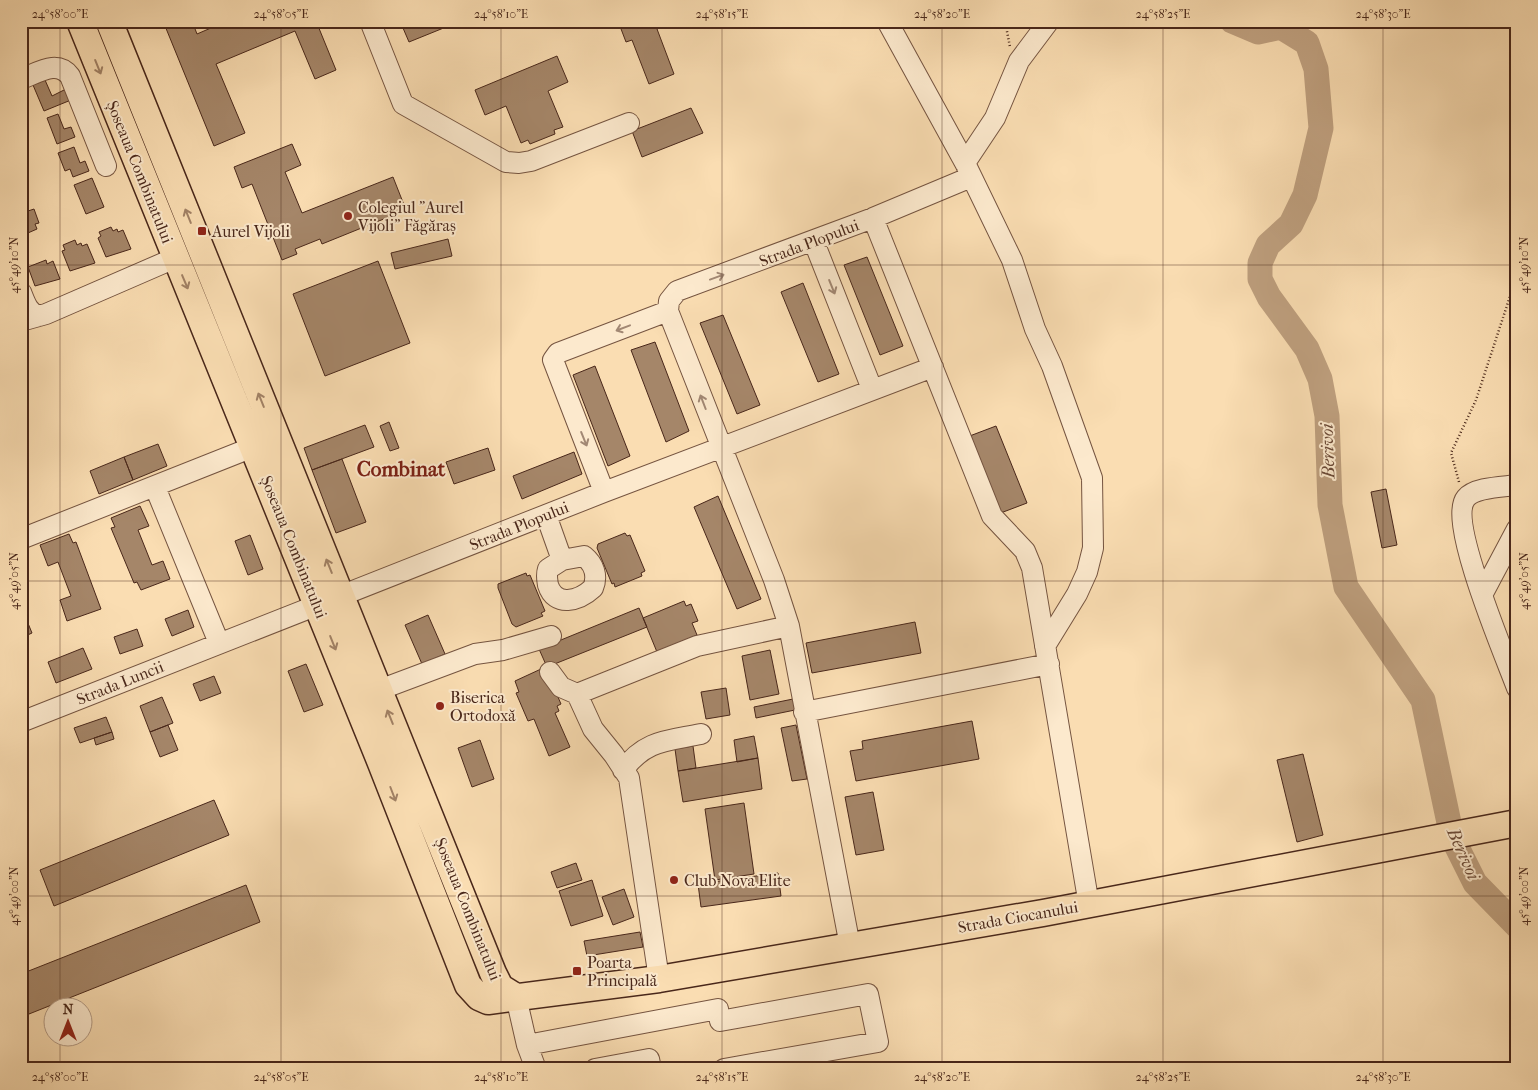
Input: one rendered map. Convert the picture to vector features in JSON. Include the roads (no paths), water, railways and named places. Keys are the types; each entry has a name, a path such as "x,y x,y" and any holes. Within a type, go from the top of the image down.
{"main road":[{"path":"82,28 113,23"},
{"name":"Șoseaua Combinatului","path":"113,23 162,151 265,443 329,601 381,763 468,985 479,997 488,1001 516,998"},
{"name":"Șoseaua Combinatului","path":"82,28 175,258 265,443"},
{"path":"136,162 162,151"},
{"name":"Șoseaua Combinatului","path":"329,601 380,690 496,980 500,987 516,998"},
{"path":"381,763 405,754"},
{"name":"Strada Ciocanului","path":"516,998 658,979 1089,905 1413,841 1507,825"}],"street":[{"path":"370,21 403,104 506,162 531,161 629,124"},
{"path":"887,21 968,170 1012,260 1035,329 1052,366 1092,478 1093,548 1087,572 1047,655 1089,905"},
{"path":"968,170 995,118 1019,61 1049,21"},
{"path":"21,79 54,66 65,69 70,76 106,166"},
{"name":"Strada Plopului","path":"668,310 669,301 677,291 814,242 874,218 968,170"},
{"name":"Strada Plopului","path":"874,218 992,516 1025,551 1032,568 1047,655"},
{"path":"814,242 872,389"},
{"path":"30,318 175,258"},
{"path":"21,292 28,308 33,314 30,318"},
{"path":"604,492 553,360 558,353 668,310 774,580 789,626 850,946"},
{"name":"Strada Plopului","path":"329,601 604,492 933,367"},
{"path":"21,539 265,443"},
{"path":"1517,485 1474,492 1465,500 1462,510 1466,543 1482,595 1517,688"},
{"path":"155,487 219,643"},
{"path":"546,515 562,560"},
{"path":"1482,595 1517,529"},
{"name":"Strada Luncii","path":"21,722 329,601"},
{"path":"577,694 697,646 789,626"},
{"path":"380,690 474,654 503,650 551,636"},
{"path":"804,712 1047,655"},
{"path":"550,672 561,687 577,694 593,729 629,778 658,979"},
{"path":"623,770 634,755 651,745 701,734"},
{"path":"527,1045 718,1009 720,1021 868,994 878,1042 724,1069"},
{"path":"516,998 527,1045 536,1069"},
{"path":"595,1069 649,1059 651,1069"}],"waterway":[{"name":"Berivoi","path":"1232,21 1258,32 1281,27 1307,43 1316,69 1321,128 1305,195 1291,224 1268,245 1260,263 1260,279 1269,297 1307,349 1320,379 1327,416 1330,505 1346,587 1423,700 1452,837 1475,883 1517,926"}],"place":[{"name":"Colegiul \"Aurel Vijoli\" Făgăraș","path":"348,216"},
{"name":"Aurel Vijoli","path":"202,231"},
{"name":"Biserica Ortodoxă","path":"440,706"},
{"name":"Club Nova Elite","path":"674,880"},
{"name":"Poarta Principală","path":"577,971"}],"district":[{"name":"Combinat","path":"401,469"}]}
